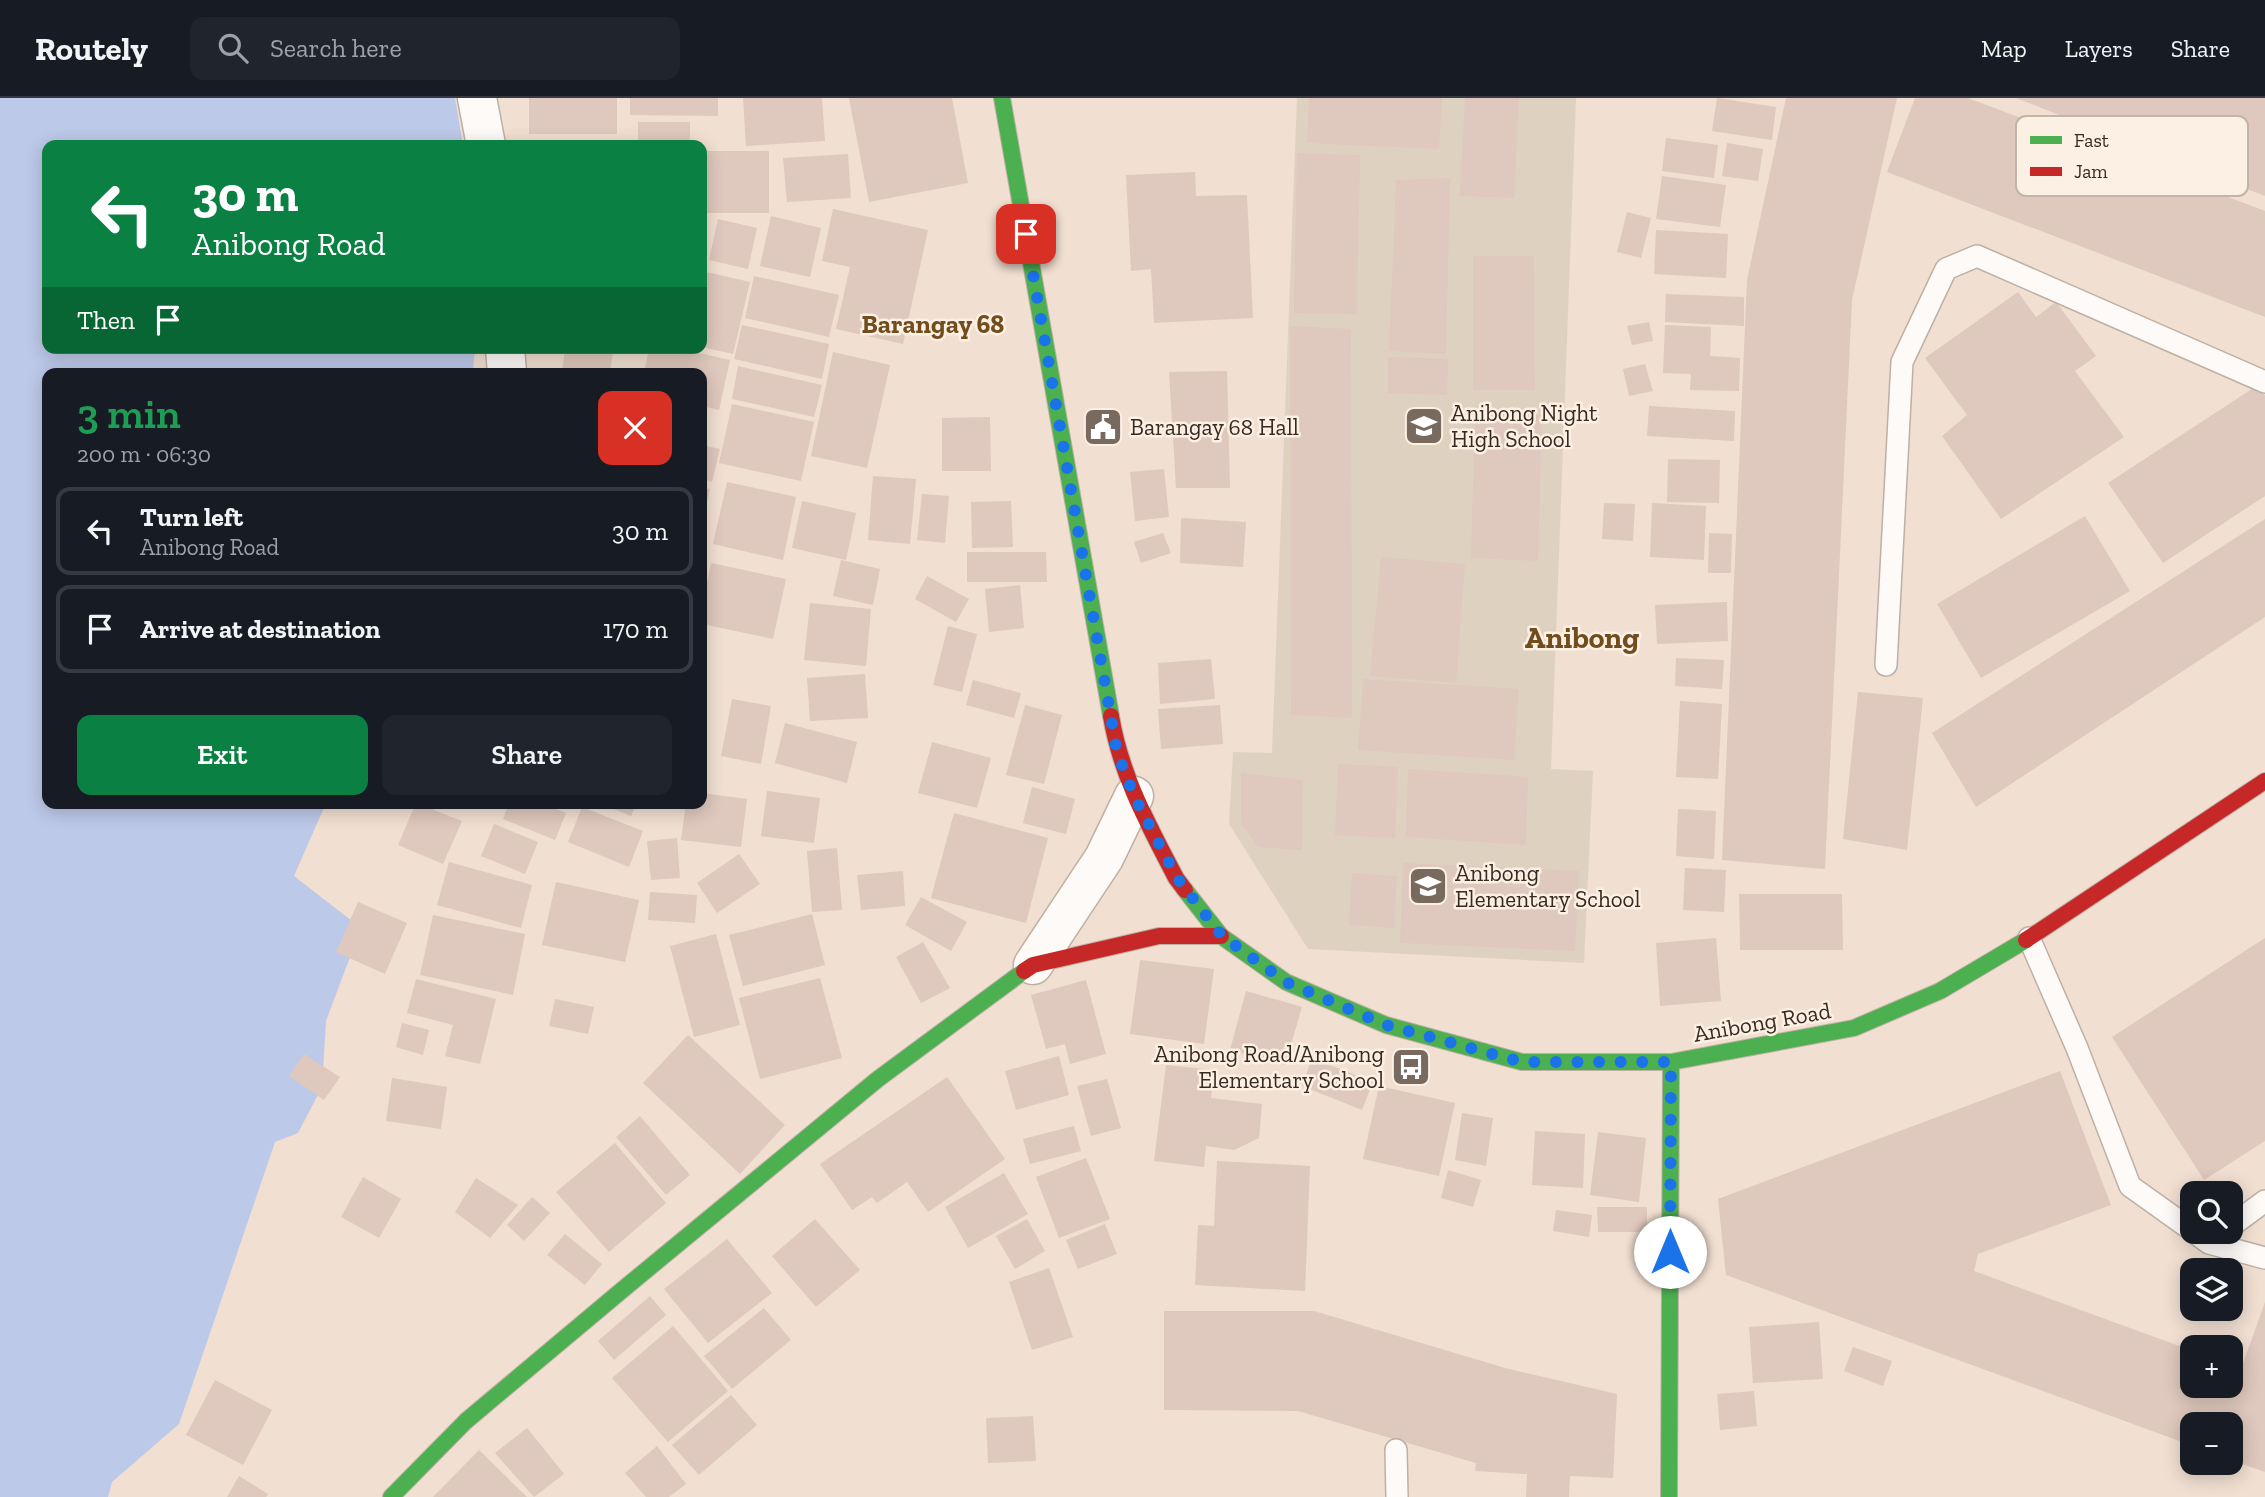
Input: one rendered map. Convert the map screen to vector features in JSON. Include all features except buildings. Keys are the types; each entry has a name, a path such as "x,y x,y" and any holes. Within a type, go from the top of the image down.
{"main road":[{"name":"Anibong Road","path":"1002,98 1117,752 1134,796 1177,878 1222,936 1286,982 1398,1028 1522,1062 1671,1062 1854,1028 1940,991 2029,938 2265,781"},
{"path":"391,1497 466,1421 627,1286 878,1079 1033,964 1159,936 1222,936"},
{"path":"1669,1497 1671,1062"}],"street":[{"path":"477,98 485,140"},
{"path":"1033,964 1104,858 1134,796"}],"lane":[{"path":"1886,665 1902,362 1946,269 1977,256 2265,382"},
{"path":"2029,938 2077,1048 2130,1186 2180,1219"},
{"path":"2243,1217 2265,1201"},
{"path":"2228,1244 2265,1258"},
{"path":"1396,1450 1397,1497"}],"shaded area":[{"name":"Anibong Night High School","path":"1297,98 1576,98 1551,769 1593,771 1584,963 1308,949 1229,824 1233,752 1272,753"}],"water":[{"path":"0,98 455,98 462,140 42,140 42,354 475,354 473,368 42,368 42,809 323,809 294,876 361,928 326,1021 322,1087 298,1133 275,1142 179,1424 112,1482 108,1497 0,1497"}],"traffic: fast":[{"path":"1002,98 1111,716"},
{"path":"1185,890 1221,936 1286,982 1386,1025 1522,1062 1671,1062 1854,1028 1940,991 2026,940"},
{"path":"391,1497 466,1421 627,1286 878,1079 1024,971"},
{"path":"1669,1497 1671,1062"}],"traffic: jam":[{"path":"1111,716 1121,759 1137,799 1176,878 1185,890"},
{"path":"2026,940 2265,781"},
{"path":"1024,971 1033,965 1159,936 1221,936"}],"place":[{"name":"Anibong Night High School","path":"1424,426"},
{"name":"Barangay 68 Hall","path":"1103,427"},
{"name":"Anibong Elementary School","path":"1428,886"},
{"name":"Anibong Road/Anibong Elementary School","path":"1411,1067"}],"district":[{"name":"Barangay 68","path":"933,324"},
{"name":"Anibong","path":"1582,638"}],"route":[{"path":"1026,234 1117,752 1134,796 1177,878 1222,936 1286,982 1386,1025 1522,1062 1671,1062 1670,1252"}]}
